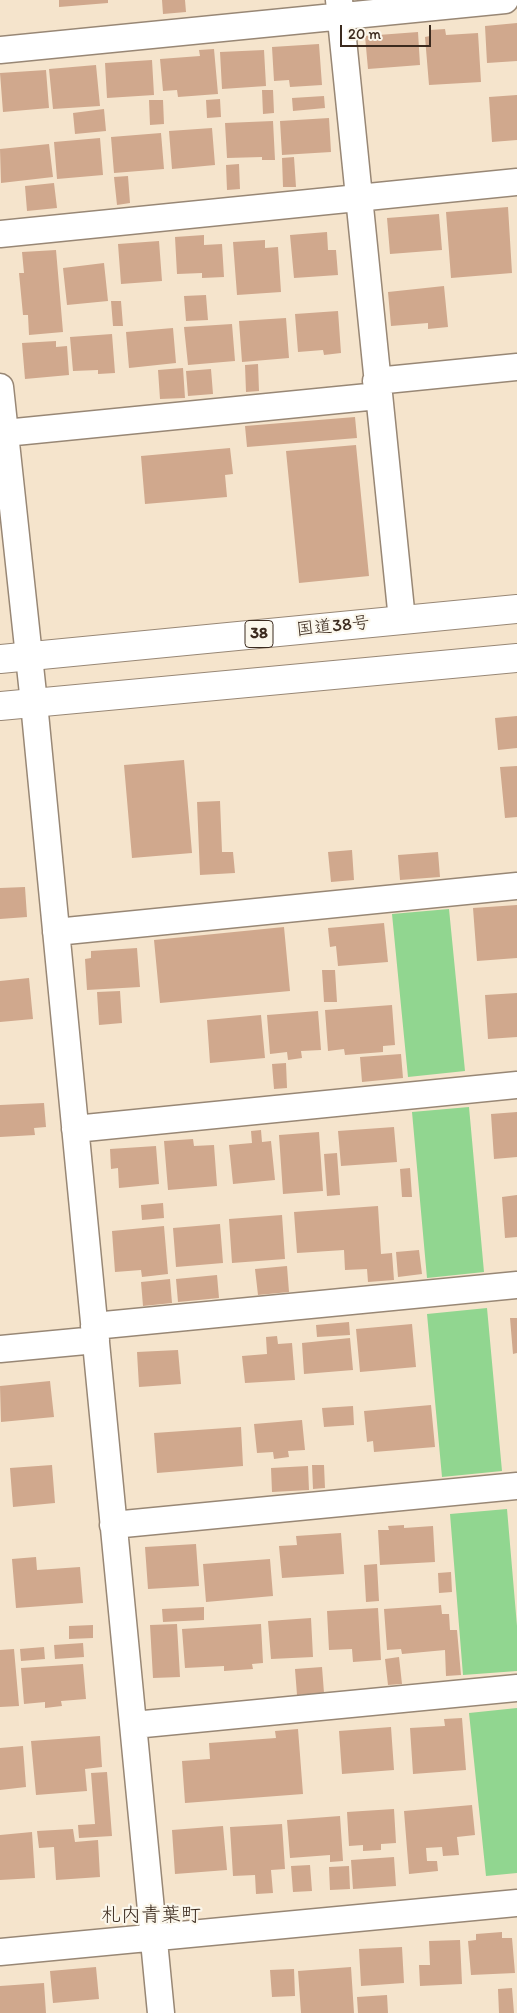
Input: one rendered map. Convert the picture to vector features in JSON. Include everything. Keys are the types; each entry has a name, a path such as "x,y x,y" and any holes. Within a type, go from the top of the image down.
{"highway":[{"name":"国道38号","path":"0,659 517,609"},
{"path":"0,706 517,658"}],"street":[{"path":"0,50 340,8 506,0"},
{"path":"340,8 360,198 377,389 402,620"},
{"path":"0,234 517,182"},
{"path":"3,422 377,389 517,367"},
{"path":"0,386 34,703 161,2013"},
{"path":"56,932 517,886"},
{"path":"75,1129 517,1085"},
{"path":"0,1349 95,1333 517,1285"},
{"path":"113,1525 517,1486"},
{"path":"134,1725 517,1688"},
{"path":"0,1952 517,1902"}],"green space":[{"path":"449,909 465,1071 408,1077 392,914"},
{"path":"469,1107 484,1272 427,1278 412,1112"},
{"path":"487,1308 502,1471 442,1477 427,1314"},
{"path":"507,1509 517,1626 517,1671 463,1675 450,1514"},
{"path":"517,1708 517,1873 486,1876 469,1713"}],"building":[{"path":"59,0 108,0 108,3 59,7"},
{"path":"162,0 185,0 186,12 163,14"},
{"path":"517,23 517,61 487,63 485,26"},
{"path":"445,29 446,35 478,33 481,82 429,85 425,37 430,36 430,30"},
{"path":"418,32 420,65 368,69 365,36"},
{"path":"319,44 322,85 290,87 289,80 274,81 272,47"},
{"path":"214,49 218,94 178,97 177,90 163,91 160,59 200,56 199,50"},
{"path":"264,50 266,86 222,89 220,52"},
{"path":"152,60 154,95 107,98 105,63"},
{"path":"96,65 100,106 53,109 49,69"},
{"path":"46,70 49,108 3,112 0,73"},
{"path":"262,90 273,90 274,113 263,114"},
{"path":"517,95 517,140 492,142 489,97"},
{"path":"324,96 325,108 293,111 292,98"},
{"path":"220,99 221,117 207,118 206,100"},
{"path":"149,100 163,100 164,124 150,125"},
{"path":"104,109 106,131 75,134 73,113"},
{"path":"329,118 331,152 282,155 280,121"},
{"path":"273,121 275,160 262,160 262,157 227,158 225,123"},
{"path":"212,128 215,165 172,169 169,131"},
{"path":"161,133 164,169 114,173 111,137"},
{"path":"100,138 103,175 57,179 54,142"},
{"path":"49,144 53,177 1,183 0,149"},
{"path":"294,157 296,187 283,187 282,158"},
{"path":"239,164 240,189 227,190 226,165"},
{"path":"128,176 130,203 117,205 114,177"},
{"path":"54,183 57,208 27,211 25,186"},
{"path":"508,207 512,273 451,278 446,212"},
{"path":"439,214 442,250 390,254 387,218"},
{"path":"327,232 328,250 336,250 338,275 294,278 290,235"},
{"path":"204,235 204,245 222,244 224,277 202,278 202,273 177,274 175,237"},
{"path":"265,240 265,248 278,247 281,292 237,295 233,242"},
{"path":"159,241 162,281 121,284 118,244"},
{"path":"56,250 63,332 29,335 28,315 23,315 19,273 24,273 22,252"},
{"path":"104,263 108,301 67,305 63,268"},
{"path":"444,286 448,327 428,329 428,323 391,326 388,292"},
{"path":"206,295 208,320 186,321 184,296"},
{"path":"111,301 121,301 123,326 113,326"},
{"path":"338,311 341,353 324,355 323,350 298,352 295,314"},
{"path":"286,318 289,358 242,362 239,321"},
{"path":"232,324 235,361 188,365 184,327"},
{"path":"173,328 176,363 129,368 126,332"},
{"path":"112,334 115,373 98,374 98,370 73,371 70,337"},
{"path":"56,341 56,347 67,346 69,375 25,379 22,343"},
{"path":"258,364 259,391 246,392 245,365"},
{"path":"183,368 185,398 160,399 158,370"},
{"path":"211,369 213,394 188,396 186,371"},
{"path":"355,417 357,438 247,447 245,426"},
{"path":"356,445 369,576 299,583 286,451"},
{"path":"230,448 233,474 225,475 227,497 145,504 141,456"},
{"path":"517,716 517,748 498,750 495,718"},
{"path":"184,760 192,853 132,858 124,765"},
{"path":"517,766 517,817 505,818 500,767"},
{"path":"220,801 222,852 233,852 235,873 200,875 197,802"},
{"path":"352,850 354,880 331,882 328,852"},
{"path":"438,852 440,877 400,880 398,855"},
{"path":"25,887 27,917 0,919 0,888"},
{"path":"517,905 517,958 477,961 473,908"},
{"path":"384,923 388,962 338,966 336,946 330,947 328,928"},
{"path":"284,927 290,991 160,1003 154,940"},
{"path":"137,948 140,987 87,990 85,959 91,958 91,951"},
{"path":"322,970 335,970 337,1002 324,1002"},
{"path":"29,978 33,1019 0,1022 0,981"},
{"path":"120,991 122,1023 99,1025 97,992"},
{"path":"517,993 517,1037 488,1039 485,995"},
{"path":"392,1005 395,1045 383,1046 383,1052 345,1055 344,1049 328,1051 325,1010"},
{"path":"318,1011 321,1050 301,1051 302,1058 288,1060 287,1052 270,1054 267,1015"},
{"path":"261,1015 265,1058 210,1063 207,1020"},
{"path":"401,1054 403,1078 362,1082 360,1057"},
{"path":"286,1063 287,1088 274,1089 272,1064"},
{"path":"44,1103 46,1127 34,1128 35,1135 0,1137 0,1105"},
{"path":"517,1112 517,1157 494,1159 491,1114"},
{"path":"394,1127 397,1162 341,1166 338,1131"},
{"path":"261,1130 262,1142 271,1141 275,1180 233,1184 229,1145 252,1143 251,1131"},
{"path":"319,1132 323,1191 283,1194 279,1135"},
{"path":"193,1139 194,1146 214,1145 217,1186 168,1190 164,1141"},
{"path":"156,1146 159,1184 119,1188 118,1168 111,1169 110,1149"},
{"path":"337,1153 340,1195 327,1196 324,1154"},
{"path":"410,1168 412,1197 402,1197 400,1169"},
{"path":"517,1195 517,1237 505,1238 502,1197"},
{"path":"163,1203 164,1218 142,1220 141,1205"},
{"path":"378,1206 381,1254 392,1253 394,1280 368,1282 367,1269 345,1270 344,1250 297,1253 294,1212"},
{"path":"282,1215 285,1259 232,1263 229,1219"},
{"path":"220,1224 223,1263 176,1267 173,1228"},
{"path":"164,1226 168,1274 142,1277 141,1270 115,1272 112,1231"},
{"path":"419,1250 422,1274 398,1277 396,1252"},
{"path":"287,1266 289,1292 258,1295 255,1269"},
{"path":"217,1275 219,1298 178,1302 176,1279"},
{"path":"170,1279 172,1303 143,1306 141,1282"},
{"path":"510,1318 517,1318 517,1353 513,1354"},
{"path":"349,1322 350,1335 317,1337 316,1325"},
{"path":"412,1324 416,1367 360,1372 356,1329"},
{"path":"277,1336 278,1344 292,1343 295,1380 245,1383 242,1356 267,1354 266,1337"},
{"path":"350,1338 353,1370 304,1374 302,1343"},
{"path":"178,1350 181,1384 139,1387 137,1352"},
{"path":"50,1381 54,1417 1,1422 0,1386"},
{"path":"431,1405 435,1447 374,1452 373,1441 367,1442 364,1411"},
{"path":"353,1406 354,1425 324,1427 322,1408"},
{"path":"302,1420 305,1450 288,1451 289,1457 274,1459 273,1452 257,1453 254,1424"},
{"path":"241,1427 243,1466 157,1473 154,1433"},
{"path":"52,1465 55,1503 13,1507 10,1468"},
{"path":"312,1465 324,1465 325,1488 313,1489"},
{"path":"308,1466 309,1490 272,1492 271,1468"},
{"path":"404,1525 404,1528 433,1526 435,1562 380,1565 378,1530 389,1530 388,1526"},
{"path":"341,1533 344,1574 282,1578 279,1546 297,1545 296,1536"},
{"path":"196,1544 199,1586 148,1589 145,1547"},
{"path":"36,1557 37,1570 80,1567 83,1603 16,1608 12,1559"},
{"path":"270,1559 273,1596 206,1602 203,1564"},
{"path":"377,1564 379,1601 366,1602 364,1565"},
{"path":"451,1572 452,1592 439,1593 438,1573"},
{"path":"441,1605 442,1614 449,1614 450,1630 457,1630 461,1675 446,1676 445,1650 402,1654 401,1649 387,1650 384,1609"},
{"path":"204,1607 204,1620 163,1622 162,1609"},
{"path":"378,1608 381,1660 353,1662 352,1649 329,1650 327,1611"},
{"path":"311,1618 313,1657 271,1659 268,1621"},
{"path":"177,1624 180,1677 153,1678 150,1625"},
{"path":"261,1624 263,1663 252,1664 253,1669 224,1671 224,1666 185,1668 182,1629"},
{"path":"93,1625 93,1638 69,1639 69,1626"},
{"path":"83,1643 84,1657 55,1659 54,1645"},
{"path":"44,1647 45,1659 21,1661 20,1649"},
{"path":"14,1649 19,1706 0,1707 0,1650"},
{"path":"399,1657 402,1684 388,1685 385,1659"},
{"path":"83,1664 86,1699 61,1701 62,1706 45,1708 45,1702 24,1704 21,1668"},
{"path":"322,1667 324,1693 297,1695 295,1669"},
{"path":"462,1718 466,1770 413,1774 410,1728 445,1726 444,1719"},
{"path":"391,1727 394,1770 342,1774 339,1731"},
{"path":"298,1729 303,1794 185,1803 182,1761 210,1759 209,1743 276,1738 275,1731"},
{"path":"100,1736 102,1767 85,1769 87,1791 36,1795 31,1741"},
{"path":"23,1746 26,1787 0,1790 0,1748"},
{"path":"107,1772 112,1836 79,1838 78,1825 95,1824 91,1773"},
{"path":"472,1805 475,1835 457,1837 459,1855 443,1856 442,1847 426,1848 427,1861 437,1861 438,1871 409,1874 404,1811"},
{"path":"394,1809 396,1843 381,1844 381,1850 363,1851 363,1845 349,1846 347,1812"},
{"path":"340,1816 343,1861 330,1862 330,1855 290,1858 287,1820"},
{"path":"282,1824 285,1869 271,1870 273,1893 256,1894 255,1875 233,1876 230,1827"},
{"path":"223,1826 227,1870 175,1874 172,1830"},
{"path":"73,1829 75,1842 98,1840 100,1877 56,1880 54,1847 39,1848 37,1831"},
{"path":"32,1832 35,1878 0,1880 0,1835"},
{"path":"394,1857 396,1886 353,1889 351,1860"},
{"path":"310,1865 312,1891 293,1892 291,1866"},
{"path":"349,1866 350,1889 330,1890 329,1867"},
{"path":"502,1932 502,1938 512,1938 515,1973 471,1975 468,1941 476,1940 476,1934"},
{"path":"460,1940 462,1984 420,1986 419,1965 430,1965 429,1941"},
{"path":"402,1947 404,1983 361,1986 359,1949"},
{"path":"96,1967 99,1999 53,2003 50,1971"},
{"path":"351,1967 354,2013 301,2013 298,1971"},
{"path":"294,1969 295,1996 272,1997 270,1970"},
{"path":"44,1983 46,2013 0,2013 0,1986"},
{"path":"512,1988 514,2013 499,2013 498,1989"},
{"path":"387,1995 388,2013 358,2013 357,1997"}],"district":[{"name":"札内青葉町","path":"151,1916"}]}
